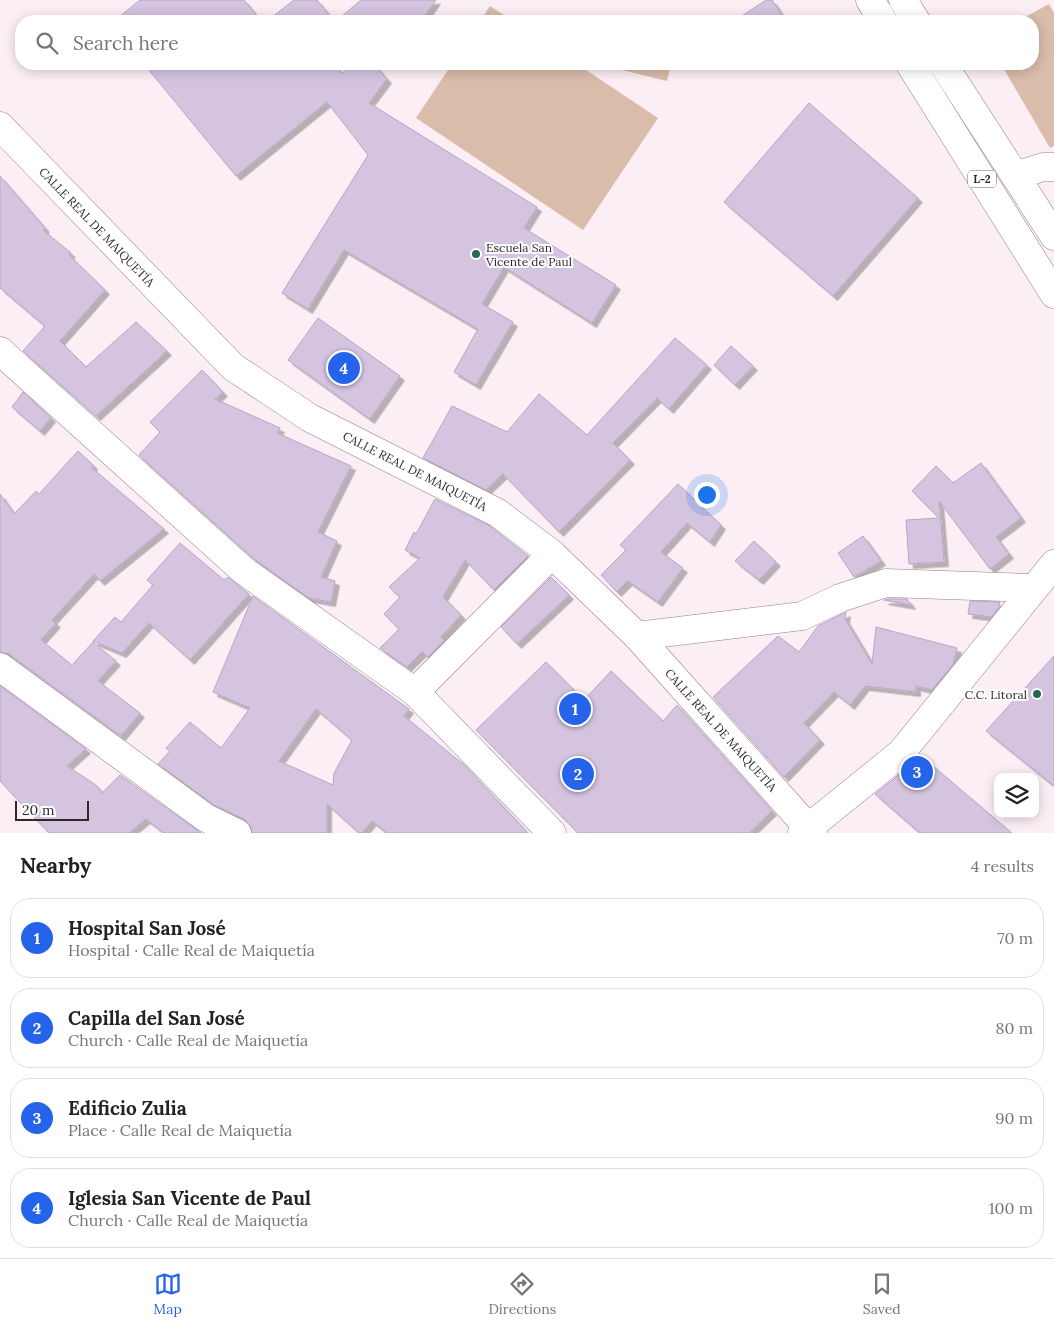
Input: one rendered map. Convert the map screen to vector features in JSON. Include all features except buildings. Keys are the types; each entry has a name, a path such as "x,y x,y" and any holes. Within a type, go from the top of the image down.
{"street":[{"path":"870,0 879,15"},
{"path":"903,0 912,15"},
{"name":"L-2","path":"914,70 1054,294"},
{"name":"L-2","path":"947,70 1054,236"},
{"name":"CALLE REAL DE MAIQUETÍA","path":"5,144 233,367 310,418 498,513 552,554 637,636 808,831"},
{"path":"1015,176 1043,167 1054,167"},
{"path":"0,351 243,570 415,692 552,833"},
{"path":"415,692 552,554"},
{"path":"808,831 901,752 1054,564"},
{"path":"637,636 802,616 840,598 886,583 1034,588"},
{"path":"0,667 206,818 237,833"}],"shaded area":[{"path":"1049,4 1054,13 1054,146 1050,148 1004,70 1039,70 1039,15 1029,15"},
{"path":"490,6 504,15 484,15"},
{"path":"448,70 586,70 658,118 583,230 416,118"},
{"path":"622,70 670,70 667,81"}],"place":[{"name":"Escuela San Vicente de Paul","path":"476,254"},
{"name":"Iglesia San Vicente de Paul","path":"344,368"},
{"name":"C.C. Litoral","path":"1037,694"},
{"name":"Hospital San José","path":"575,709"},
{"name":"Edificio Zulia","path":"917,772"},
{"name":"Capilla del San José","path":"578,774"}]}
